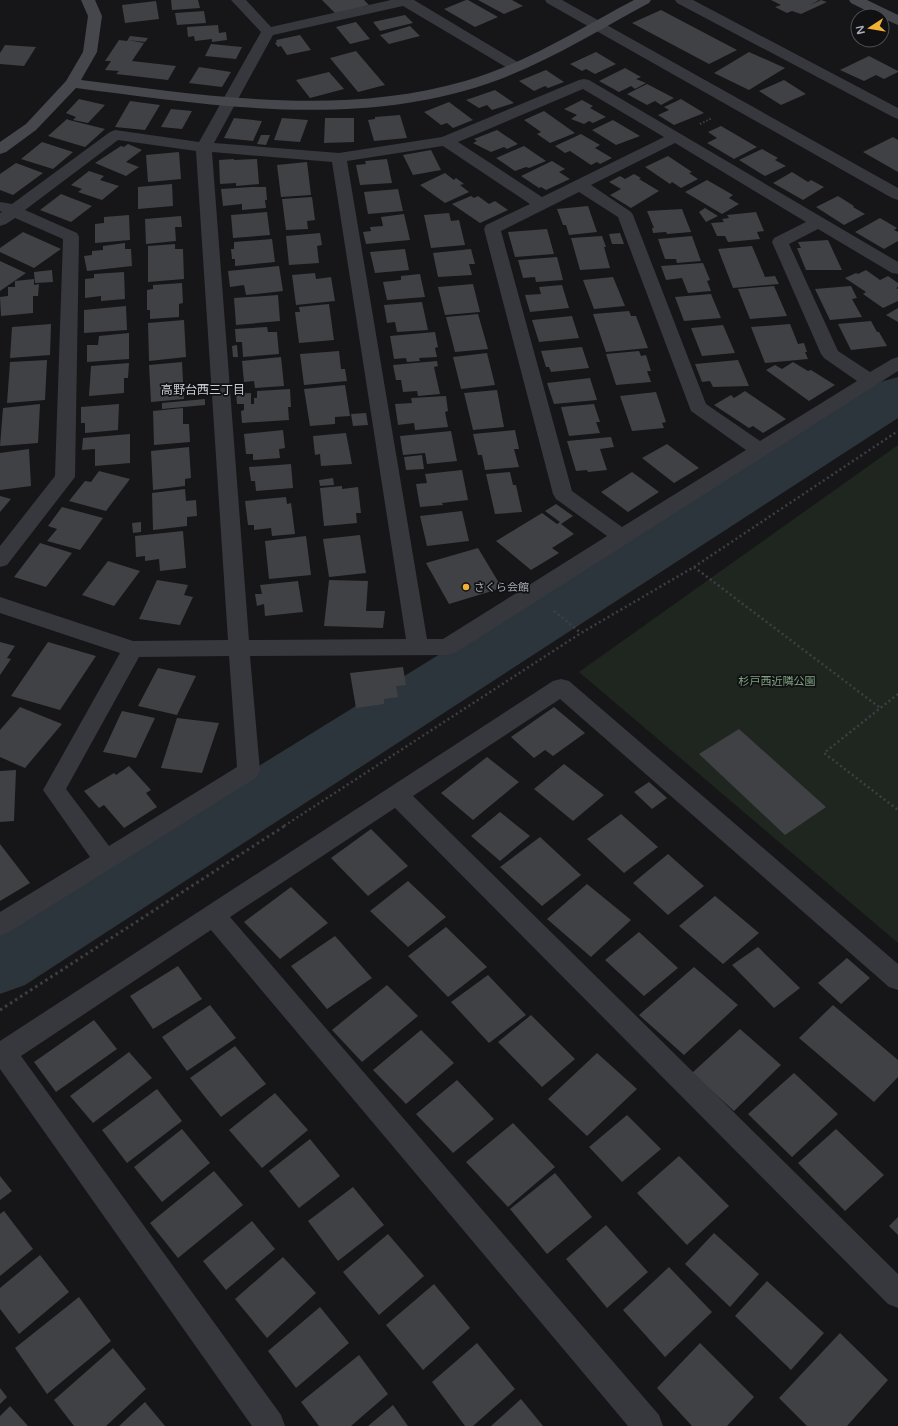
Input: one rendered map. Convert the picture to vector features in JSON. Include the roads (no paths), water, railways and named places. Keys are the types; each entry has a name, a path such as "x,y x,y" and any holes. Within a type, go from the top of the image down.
{"street":[{"path":"0,149 30,127 72,84 90,52 95,16 88,0"},
{"path":"238,0 268,32"},
{"path":"0,925 249,771 204,147 268,32 404,0 516,67"},
{"path":"552,0 898,195"},
{"path":"72,84 229,102 341,106 418,98 470,84 516,67 644,0"},
{"path":"682,0 898,114"},
{"path":"856,0 898,21"},
{"path":"5,212 115,135 204,147 339,158 446,141 584,83 898,270"},
{"path":"622,537 564,494 492,229 675,137"},
{"path":"446,141 541,204"},
{"path":"339,158 418,647"},
{"path":"580,185 625,215 698,407 759,450"},
{"path":"0,560 64,477 71,237 5,212"},
{"path":"818,222 780,242 830,354 870,381"},
{"path":"0,605 133,649 447,647 898,363"},
{"path":"106,860 54,790 133,649"},
{"path":"270,1426 2,1054 561,687 898,979"},
{"path":"397,795 898,1294"},
{"path":"213,915 648,1426"}],"waterway":[{"path":"0,963 898,394"}],"place":[{"name":"さくら会館","path":"466,587"}],"district":[{"name":"高野台西三丁目","path":"203,390"}],"park label":[{"name":"杉戸西近隣公園","path":"777,681"}]}
